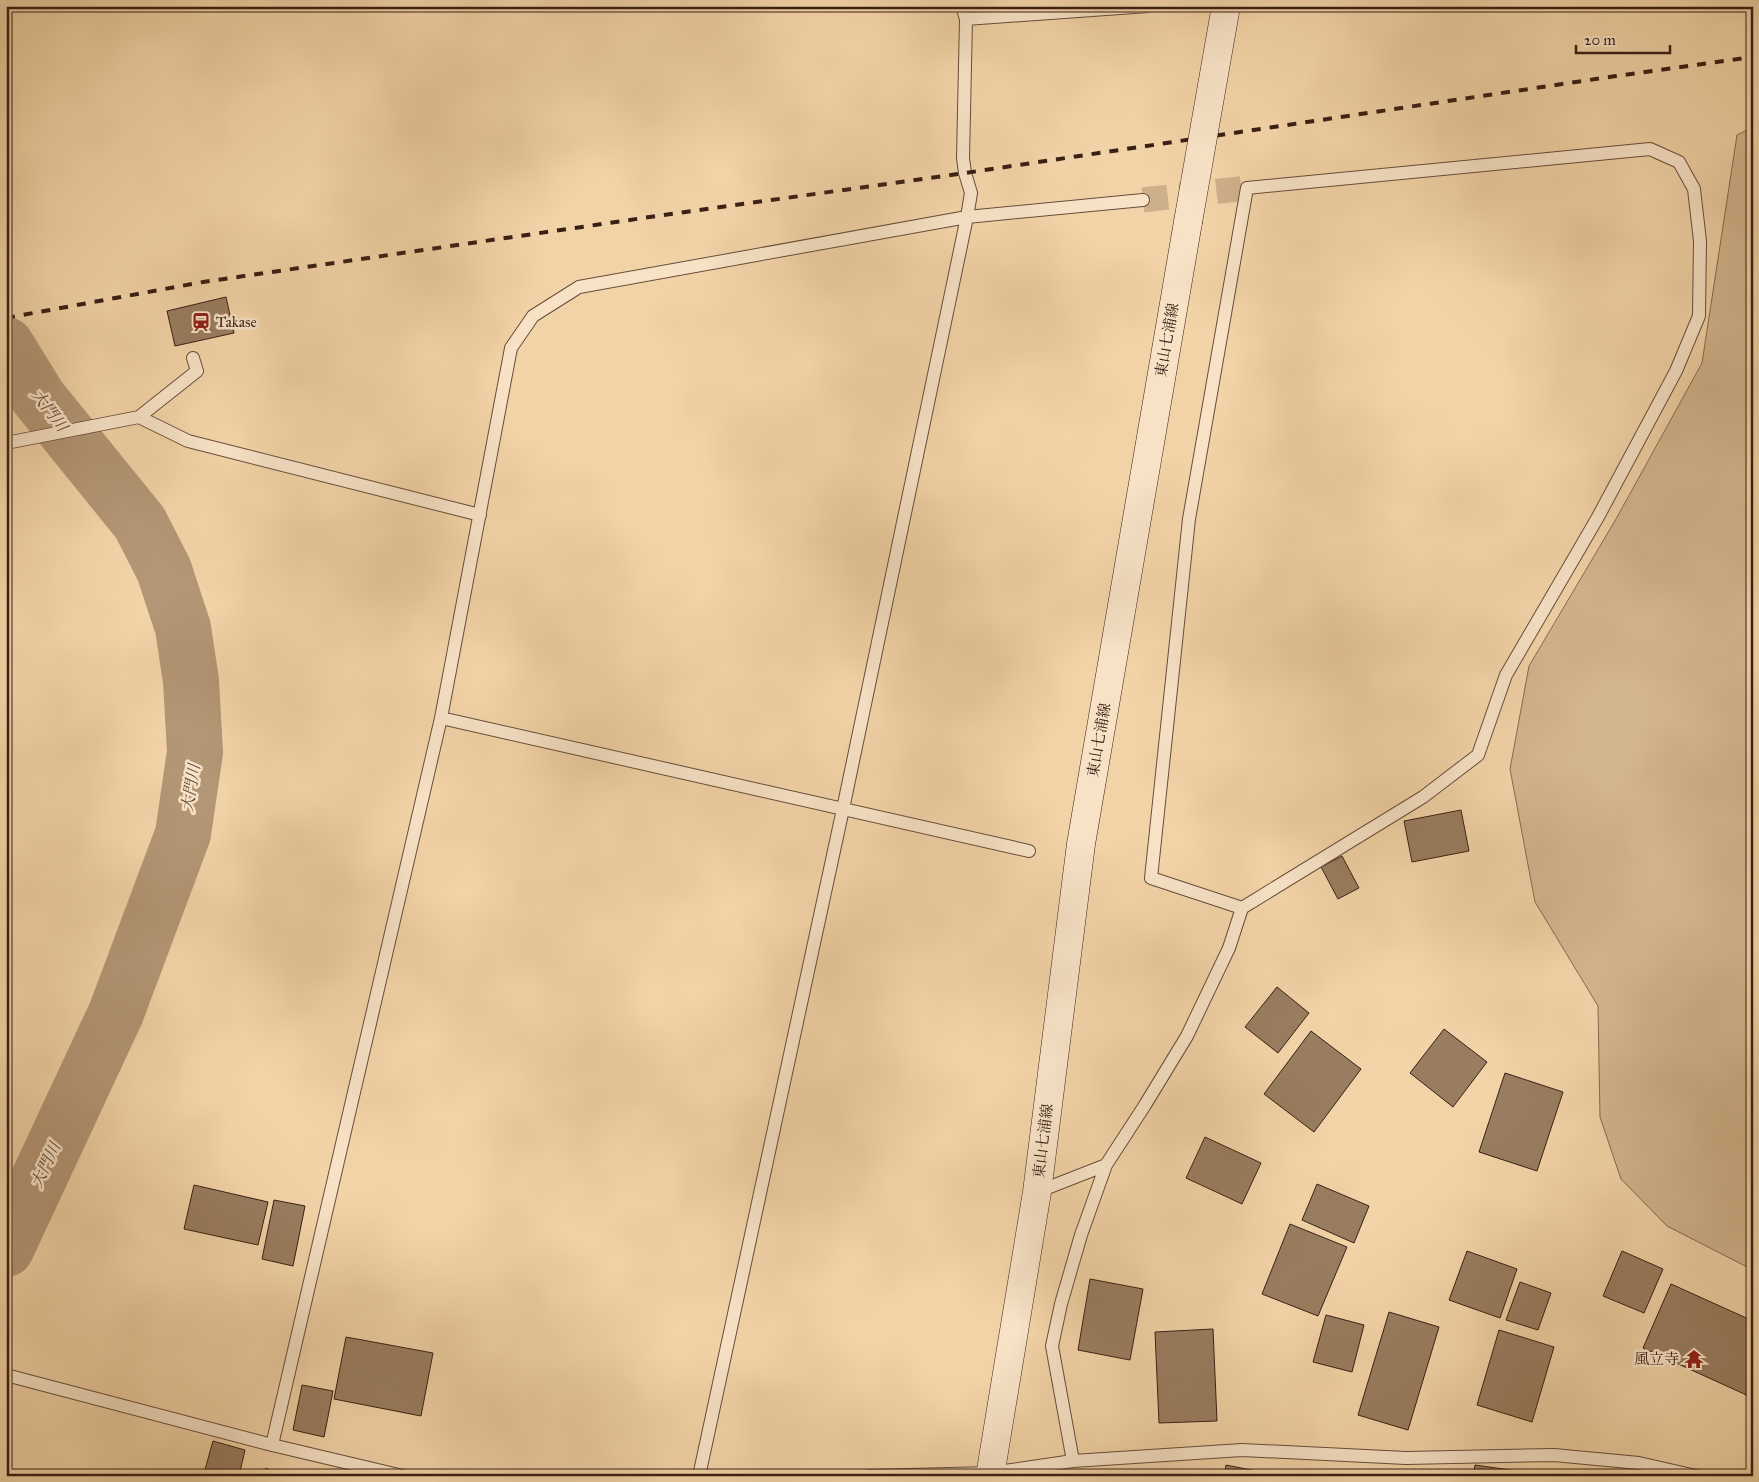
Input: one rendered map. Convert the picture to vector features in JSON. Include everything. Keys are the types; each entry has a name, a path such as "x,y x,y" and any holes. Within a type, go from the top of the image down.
{"main road":[{"name":"東山七浦線","path":"990,1474 1037,1192 1080,844 1226,6"}],"lane":[{"path":"699,1476 843,809 967,217 971,193 963,158 966,19 962,6"},
{"path":"966,19 1148,6"},
{"path":"1073,1461 1052,1346 1068,1278 1106,1165 1146,1105 1187,1036 1229,948 1242,908 1423,797 1478,755 1506,675 1598,517 1676,371 1700,316 1700,241 1694,189 1679,162 1650,149 1246,188 1189,519 1151,878 1242,908"},
{"path":"272,1444 441,718 511,348 533,316 579,287 967,217 1143,200"},
{"path":"6,443 139,417 197,371 194,358"},
{"path":"139,417 188,441 480,515"},
{"path":"441,718 1029,851"},
{"path":"1037,1192 1106,1165"},
{"path":"8,1376 403,1476"},
{"path":"870,1476 990,1474 1073,1461 1242,1450 1406,1458 1554,1455 1639,1463 1696,1476"}],"shaded area":[{"path":"1753,127 1753,1270 1667,1226 1621,1179 1600,1117 1598,1006 1535,902 1510,769 1529,666 1616,519 1702,363 1737,135"}],"building":[{"path":"226,297 234,333 175,346 167,311"},
{"path":"1461,810 1469,851 1412,862 1404,821"},
{"path":"1342,856 1359,888 1338,899 1321,867"},
{"path":"1277,987 1309,1013 1278,1053 1245,1027"},
{"path":"1444,1029 1487,1062 1453,1107 1410,1073"},
{"path":"1311,1031 1361,1069 1314,1132 1264,1094"},
{"path":"1505,1073 1563,1092 1537,1171 1479,1152"},
{"path":"1205,1137 1261,1163 1242,1204 1186,1178"},
{"path":"1317,1184 1369,1206 1354,1243 1302,1220"},
{"path":"194,1185 268,1202 258,1245 184,1229"},
{"path":"274,1200 305,1206 293,1266 262,1259"},
{"path":"1290,1224 1347,1247 1318,1316 1262,1294"},
{"path":"1467,1251 1517,1269 1500,1318 1449,1300"},
{"path":"1622,1251 1663,1269 1644,1313 1603,1296"},
{"path":"1090,1279 1143,1289 1130,1360 1078,1350"},
{"path":"1520,1282 1551,1293 1538,1330 1506,1320"},
{"path":"1671,1284 1753,1321 1753,1398 1643,1348"},
{"path":"1389,1312 1439,1327 1408,1430 1358,1415"},
{"path":"1326,1315 1364,1325 1352,1372 1313,1362"},
{"path":"1213,1329 1217,1421 1159,1423 1155,1332"},
{"path":"1499,1330 1554,1347 1532,1422 1477,1405"},
{"path":"346,1337 433,1353 421,1416 334,1399"},
{"path":"302,1385 333,1391 324,1437 293,1430"},
{"path":"213,1441 245,1450 239,1476 212,1476 204,1473"},
{"path":"1226,1465 1281,1476 1224,1476"},
{"path":"1475,1465 1539,1474 1539,1476 1473,1476"}],"waterway":[{"name":"大門川","path":"6,345 38,397 140,523 164,570 183,628 191,681 195,752 183,834 116,1013 6,1249"}],"tunnel":[{"path":"1143,200 1247,188"}],"railway":[{"path":"6,318 203,282 965,173 1753,57"}],"place":[{"name":"Takase","path":"201,322"},
{"name":"風立寺","path":"1694,1359"}]}
